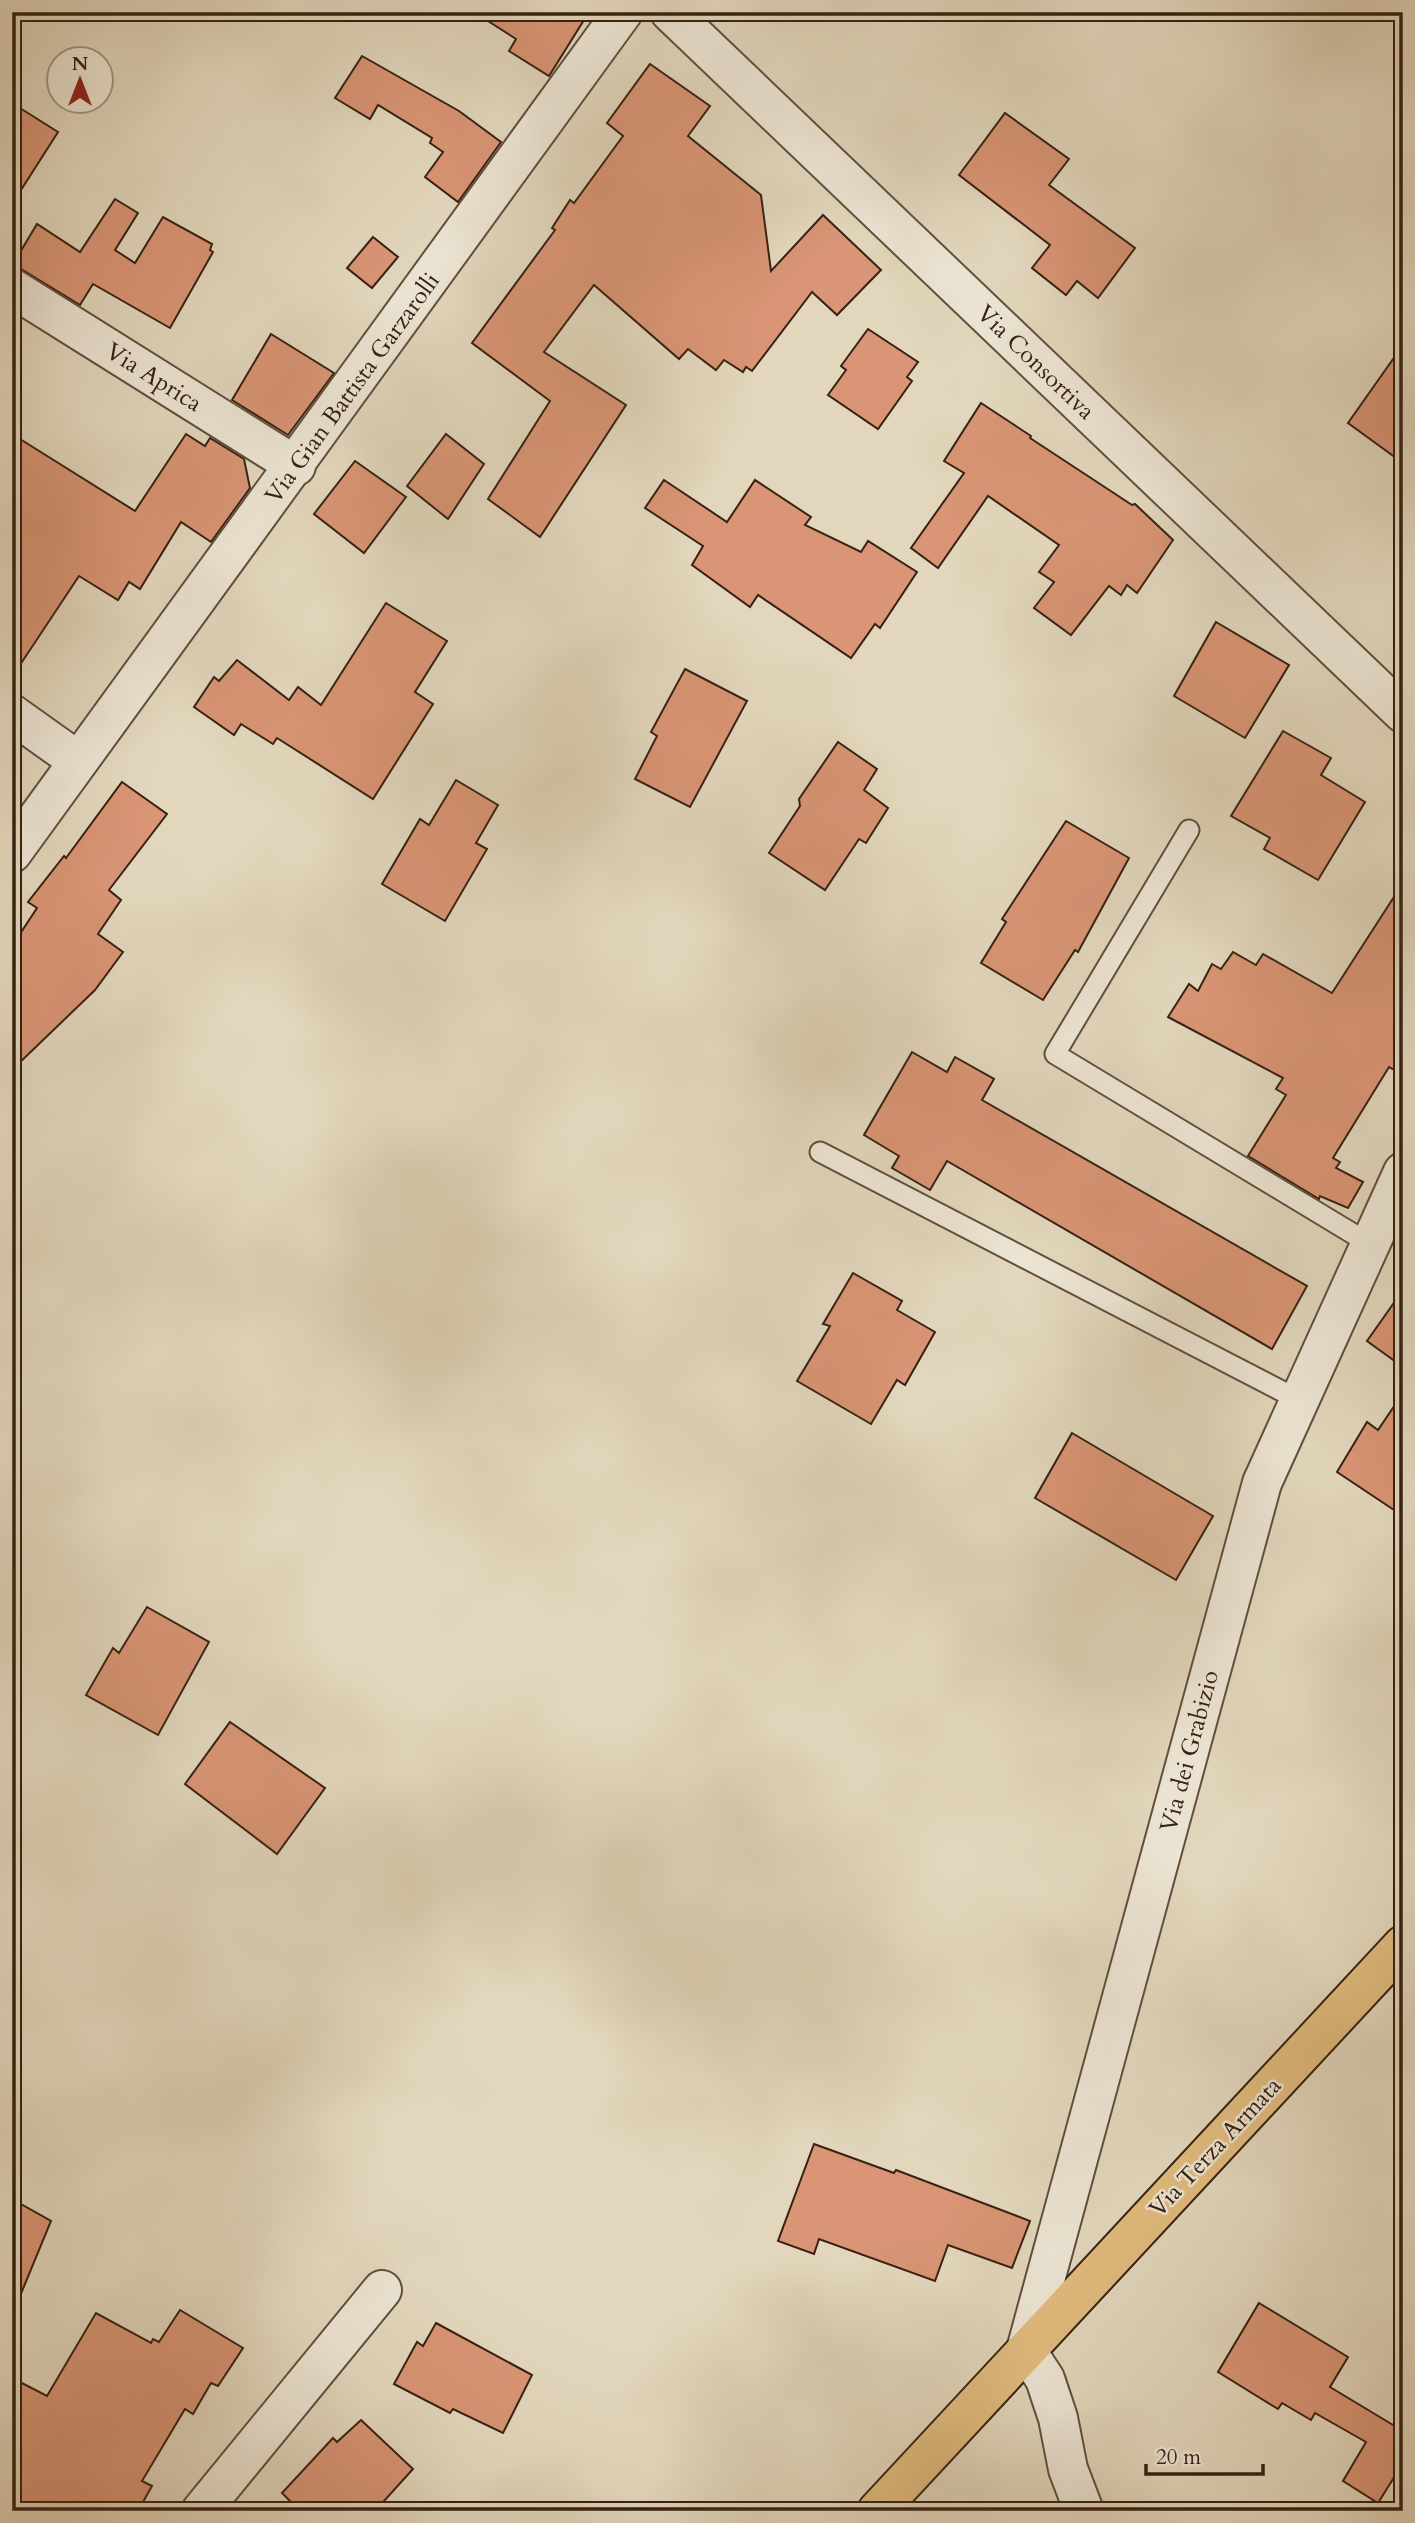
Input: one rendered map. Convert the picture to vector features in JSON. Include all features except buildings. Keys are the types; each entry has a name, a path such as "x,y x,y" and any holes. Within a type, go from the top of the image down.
{"main road":[{"name":"Via Terza Armata","path":"877,2511 1403,1945"}],"street":[{"name":"Via Gian Battista Garzarolli","path":"12,853 296,466 623,12"},
{"name":"Via Consortiva","path":"670,12 1403,712"},
{"name":"Via Aprica","path":"12,288 296,466"},
{"path":"12,714 78,761"},
{"name":"Via dei Grabizio","path":"1026,2350 1262,1483 1403,1172"},
{"path":"218,2506 382,2290"},
{"path":"1026,2350 1045,2379 1058,2418 1068,2469 1084,2511"}],"lane":[{"path":"1189,830 1055,1054 1370,1244"},
{"path":"820,1152 1299,1400"}]}
